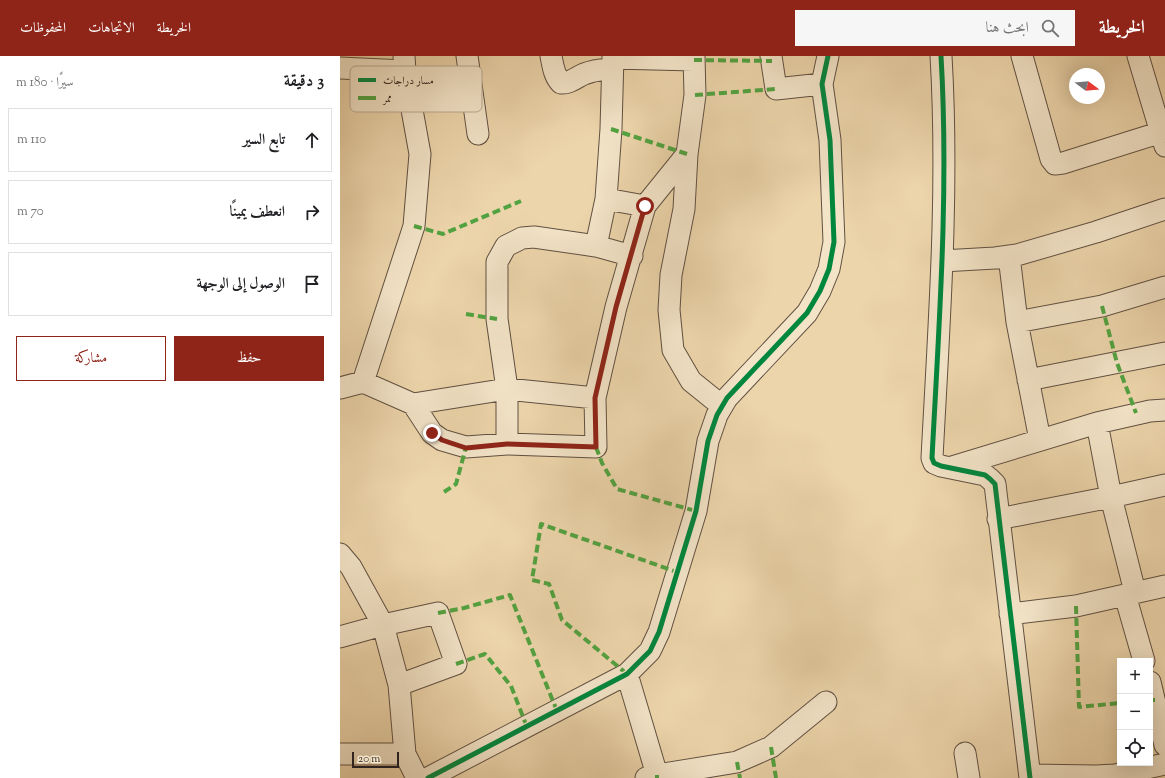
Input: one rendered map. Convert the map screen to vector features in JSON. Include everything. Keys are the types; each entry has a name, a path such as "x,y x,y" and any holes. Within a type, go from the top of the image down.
{"street":[{"path":"467,56 468,66"},
{"path":"551,56 554,70 561,84 565,84 600,69 613,61 694,58 695,95 688,154 684,209 671,275 669,310 674,350 690,381 722,406"},
{"path":"771,56 776,89 822,84"},
{"path":"428,778 627,674 650,651 659,632 696,511 708,441 717,415 727,398 806,313 820,291 829,269 834,242 830,140 822,84 828,56"},
{"path":"941,56 944,158 942,260 932,458 934,463 948,468 973,472 990,479 995,484 1030,777 1115,775 1165,764"},
{"path":"1022,56 1051,159 1055,164 1164,137 1138,56"},
{"path":"596,246 606,199 611,129 613,61"},
{"path":"366,66 405,63"},
{"path":"340,68 350,67"},
{"path":"363,382 414,226 420,154 413,112"},
{"path":"475,112 478,134"},
{"path":"413,404 432,433 442,440 466,448 507,444 596,447 595,398 616,307 632,256 645,206 688,154"},
{"path":"606,199 645,206"},
{"path":"942,260 995,258 1017,255 1096,232 1165,209"},
{"path":"507,444 507,389 497,319 497,262 506,246 522,238 534,237 596,246 632,256"},
{"path":"1009,256 1017,322 1040,440"},
{"path":"1017,322 1102,306 1165,287"},
{"path":"1028,380 1165,353"},
{"path":"340,388 363,382 413,404 507,389 595,398"},
{"path":"948,468 1098,423 1150,411 1165,410"},
{"path":"1098,423 1111,497 1143,658"},
{"path":"998,519 1165,485"},
{"path":"340,554 350,567 383,625 399,685 405,754 417,778"},
{"path":"1010,614 1076,606 1165,586"},
{"path":"340,637 383,625 438,613 456,664 399,685"},
{"path":"627,674 651,777 738,762 771,747 826,702"},
{"path":"1153,693 1164,733"},
{"path":"965,753 969,778"},
{"path":"340,754 405,754"}],"marked path":[{"path":"694,60 772,61"},
{"path":"695,95 776,89"},
{"path":"611,129 687,154"},
{"path":"414,226 443,234 521,201"},
{"path":"1102,306 1117,363 1136,413"},
{"path":"466,314 497,319"},
{"path":"444,492 456,484 466,447"},
{"path":"596,447 602,463 617,489 696,511"},
{"path":"627,674 562,620 549,584 532,580 541,524 677,572"},
{"path":"438,613 464,608 510,595 557,711"},
{"path":"1076,606 1079,707 1117,703"},
{"path":"456,664 485,654 511,686 527,727"},
{"path":"771,747 776,778"},
{"path":"737,762 740,778"}],"cycle path":[{"path":"428,778 627,674 650,651 659,632 696,511 708,441 717,415 727,398 807,313 820,291 829,269 834,242 830,140 822,84 828,56"},
{"path":"941,56 944,207 932,458 934,463 941,466 985,475 995,484 1030,778"}],"route":[{"path":"432,433 442,440 466,448 507,444 596,447 595,398 616,307 632,256 645,206"}]}
